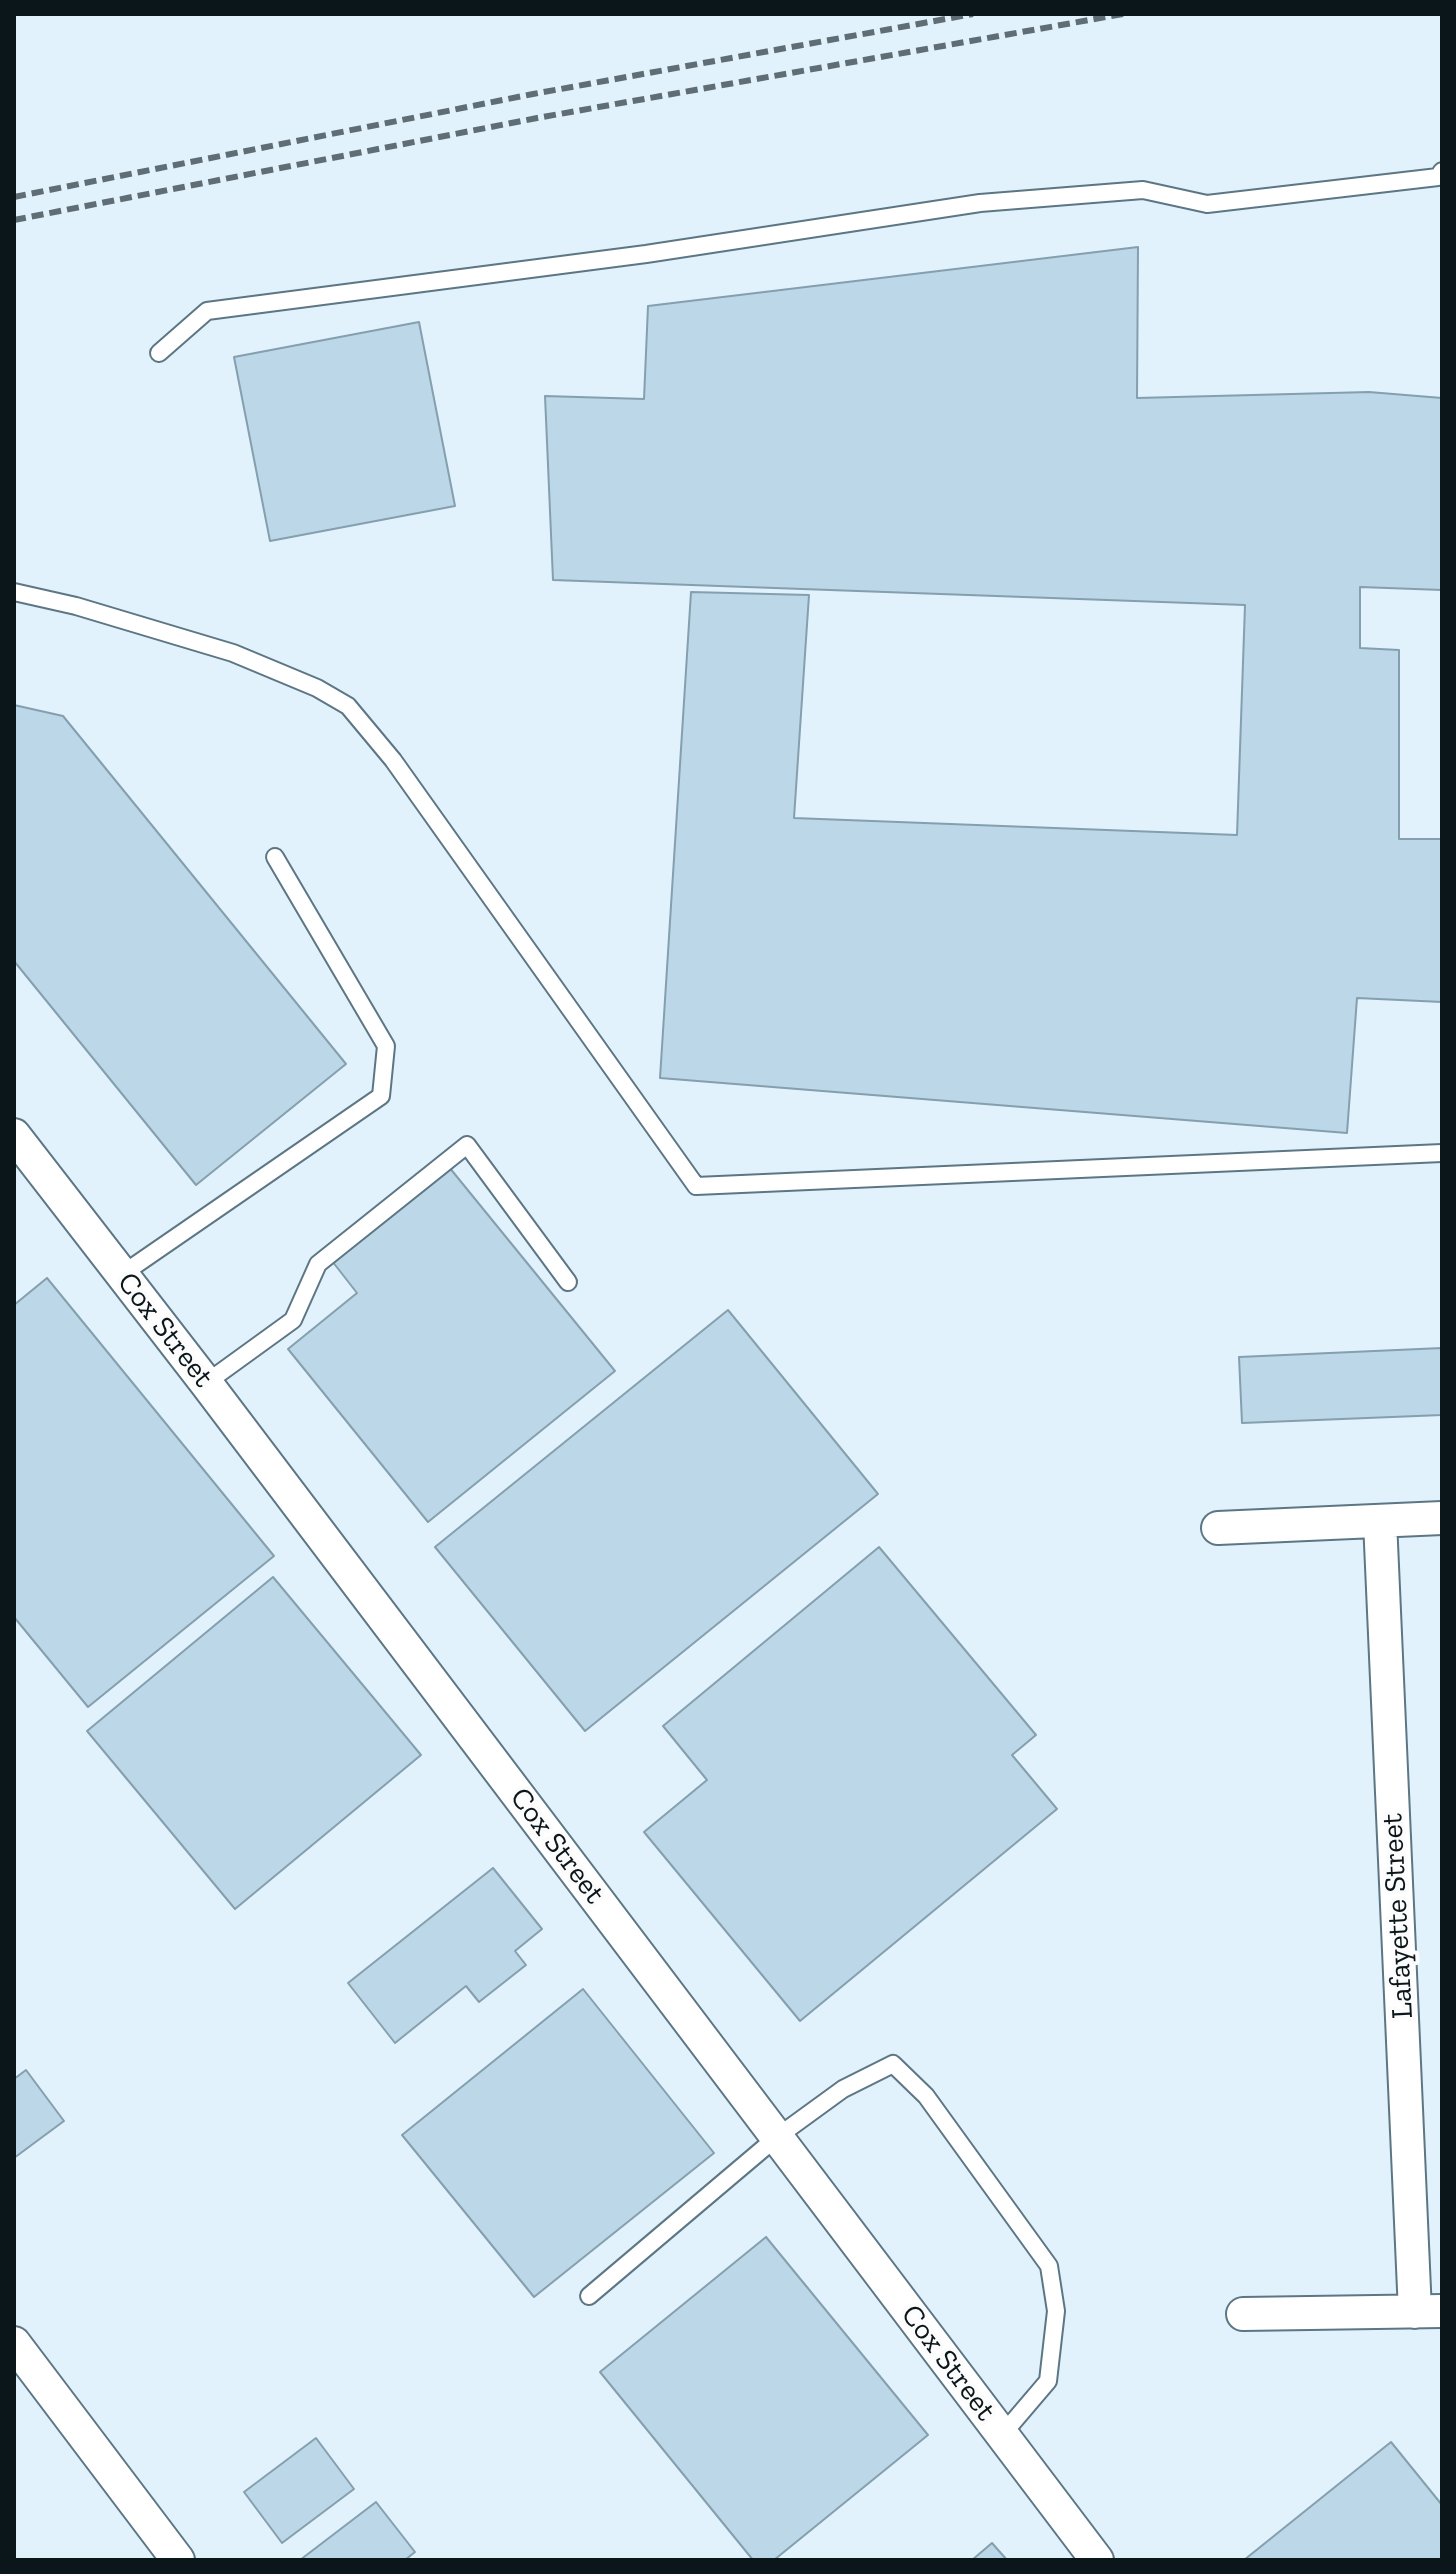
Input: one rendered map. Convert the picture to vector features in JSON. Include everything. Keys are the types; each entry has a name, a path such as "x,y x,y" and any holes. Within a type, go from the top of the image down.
{"street":[{"name":"Cox Street","path":"14,1135 206,1383 1097,2560"},
{"path":"1218,1528 1442,1518"},
{"name":"Lafayette Street","path":"1380,1521 1429,2311"},
{"path":"1243,2314 1429,2311"},
{"path":"14,2343 178,2560"}],"lane":[{"path":"159,353 207,311 583,263 980,203 1143,190 1207,204 1438,177 1442,171"},
{"path":"14,592 76,606 233,653 317,688 348,706 393,760 696,1186 1442,1153"},
{"path":"121,1275 381,1096 386,1046 275,857"},
{"path":"206,1383 293,1320 318,1264 467,1145 568,1282"},
{"path":"589,2296 777,2137 843,2089 893,2064 926,2096 1049,2266 1056,2311 1048,2381 1002,2435"}],"building":[{"path":"1138,247 1137,398 1369,392 1442,398 1442,590 1360,587 1360,648 1399,650 1399,839 1442,839 1442,1002 1357,998 1347,1133 660,1078 691,592 809,595 794,818 1237,835 1245,605 553,580 545,396 644,399 648,306"},
{"path":"419,322 455,506 270,541 234,357"},
{"path":"14,705 63,716 346,1064 196,1185 14,961"},
{"path":"449,1167 615,1371 428,1522 288,1349 357,1293 332,1261"},
{"path":"47,1278 274,1556 88,1707 14,1617 14,1305"},
{"path":"728,1310 878,1494 585,1731 435,1547"},
{"path":"1442,1348 1442,1415 1242,1423 1239,1357"},
{"path":"879,1547 1036,1735 1012,1755 1057,1809 800,2021 644,1832 707,1780 663,1726"},
{"path":"273,1577 421,1755 235,1909 87,1731"},
{"path":"493,1868 542,1929 515,1951 526,1965 479,2002 466,1986 395,2043 348,1983"},
{"path":"583,1989 714,2153 534,2297 402,2135"},
{"path":"26,2070 64,2121 14,2158 14,2079"},
{"path":"766,2237 928,2435 774,2560 753,2560 600,2372"},
{"path":"316,2438 354,2489 282,2543 244,2492"},
{"path":"1391,2442 1442,2505 1442,2560 1244,2560"},
{"path":"376,2502 415,2552 405,2560 300,2560"},
{"path":"992,2543 1007,2560 972,2560"}],"railway":[{"path":"14,197 533,94 973,14"},
{"path":"14,220 537,118 1123,14"}]}
